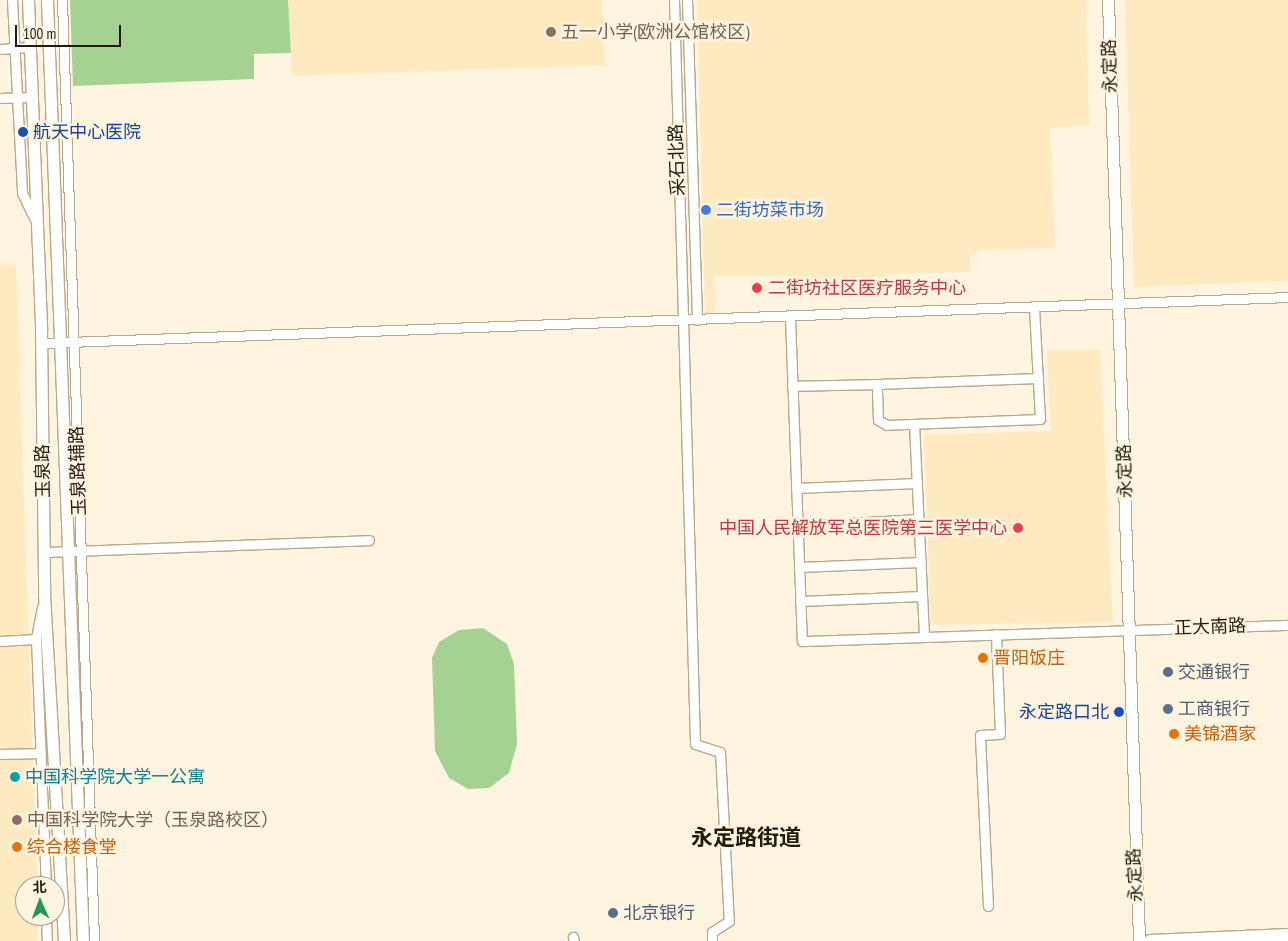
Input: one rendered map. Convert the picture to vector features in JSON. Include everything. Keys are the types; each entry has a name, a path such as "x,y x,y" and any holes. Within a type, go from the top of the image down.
{"highway":[{"path":"1150,941 1288,935"}],"main road":[{"name":"玉泉路","path":"28,0 41,343 44,594 64,941"},
{"name":"玉泉路","path":"47,0 57,316 83,941"},
{"name":"永定路","path":"1108,0 1131,630 1139,941"},
{"path":"40,318 48,323 57,316"}],"street":[{"path":"12,0 15,97 22,193 35,220"},
{"name":"玉泉路辅路","path":"62,0 95,940"},
{"name":"采石北路","path":"674,0 695,744 720,752 729,921 712,932 712,941"},
{"name":"采石北路","path":"687,0 697,320"},
{"path":"0,49 30,47"},
{"path":"0,98 31,97"},
{"path":"41,343 1288,298"},
{"path":"877,384 878,420 887,425 1040,419 1034,308"},
{"path":"790,317 800,601 922,596"},
{"path":"792,386 1038,378"},
{"path":"914,424 924,637"},
{"path":"796,488 917,483"},
{"path":"798,526 919,519"},
{"path":"44,552 369,540"},
{"path":"799,567 921,562"},
{"path":"44,594 36,639 46,876"},
{"name":"正大南路","path":"800,601 802,641 1288,625"},
{"path":"988,906 980,735 1000,734 996,634"},
{"path":"0,641 36,639"},
{"path":"0,754 41,753"},
{"path":"41,769 57,802"},
{"path":"46,926 47,941"}],"shaded area":[{"path":"288,0 602,0 605,65 292,76"},
{"path":"697,0 1086,0 1089,125 1050,128 1055,248 980,250 970,257 970,272 887,274 888,283 806,286 806,276 714,276 715,312 705,313"},
{"path":"1125,0 1288,0 1288,281 1134,287"},
{"path":"16,264 37,876 15,876 15,926 38,926 38,941 0,941 0,265"},
{"name":"中国人民解放军总医院第三医学中心","path":"1100,349 1113,622 931,625 924,435 1051,431 1047,350"}],"green space":[{"path":"70,0 288,0 291,53 254,54 254,79 73,86"},
{"path":"483,628 507,644 514,664 517,744 509,773 489,788 468,789 449,778 435,751 432,658 439,642 459,630"}],"place":[{"name":"五一小学(欧洲公馆校区)","path":"551,32"},
{"name":"航天中心医院","path":"23,132"},
{"name":"二街坊菜市场","path":"706,210"},
{"name":"二街坊社区医疗服务中心","path":"757,288"},
{"name":"中国人民解放军总医院第三医学中心","path":"1018,528"},
{"name":"晋阳饭庄","path":"983,658"},
{"name":"交通银行","path":"1168,672"},
{"name":"工商银行","path":"1168,709"},
{"name":"永定路口北","path":"1119,712"},
{"name":"美锦酒家","path":"1174,734"},
{"name":"中国科学院大学一公寓","path":"15,777"},
{"name":"中国科学院大学（玉泉路校区）","path":"17,820"},
{"name":"综合楼食堂","path":"17,847"},
{"name":"北京银行","path":"613,913"}],"district":[{"name":"永定路街道","path":"746,838"}]}
